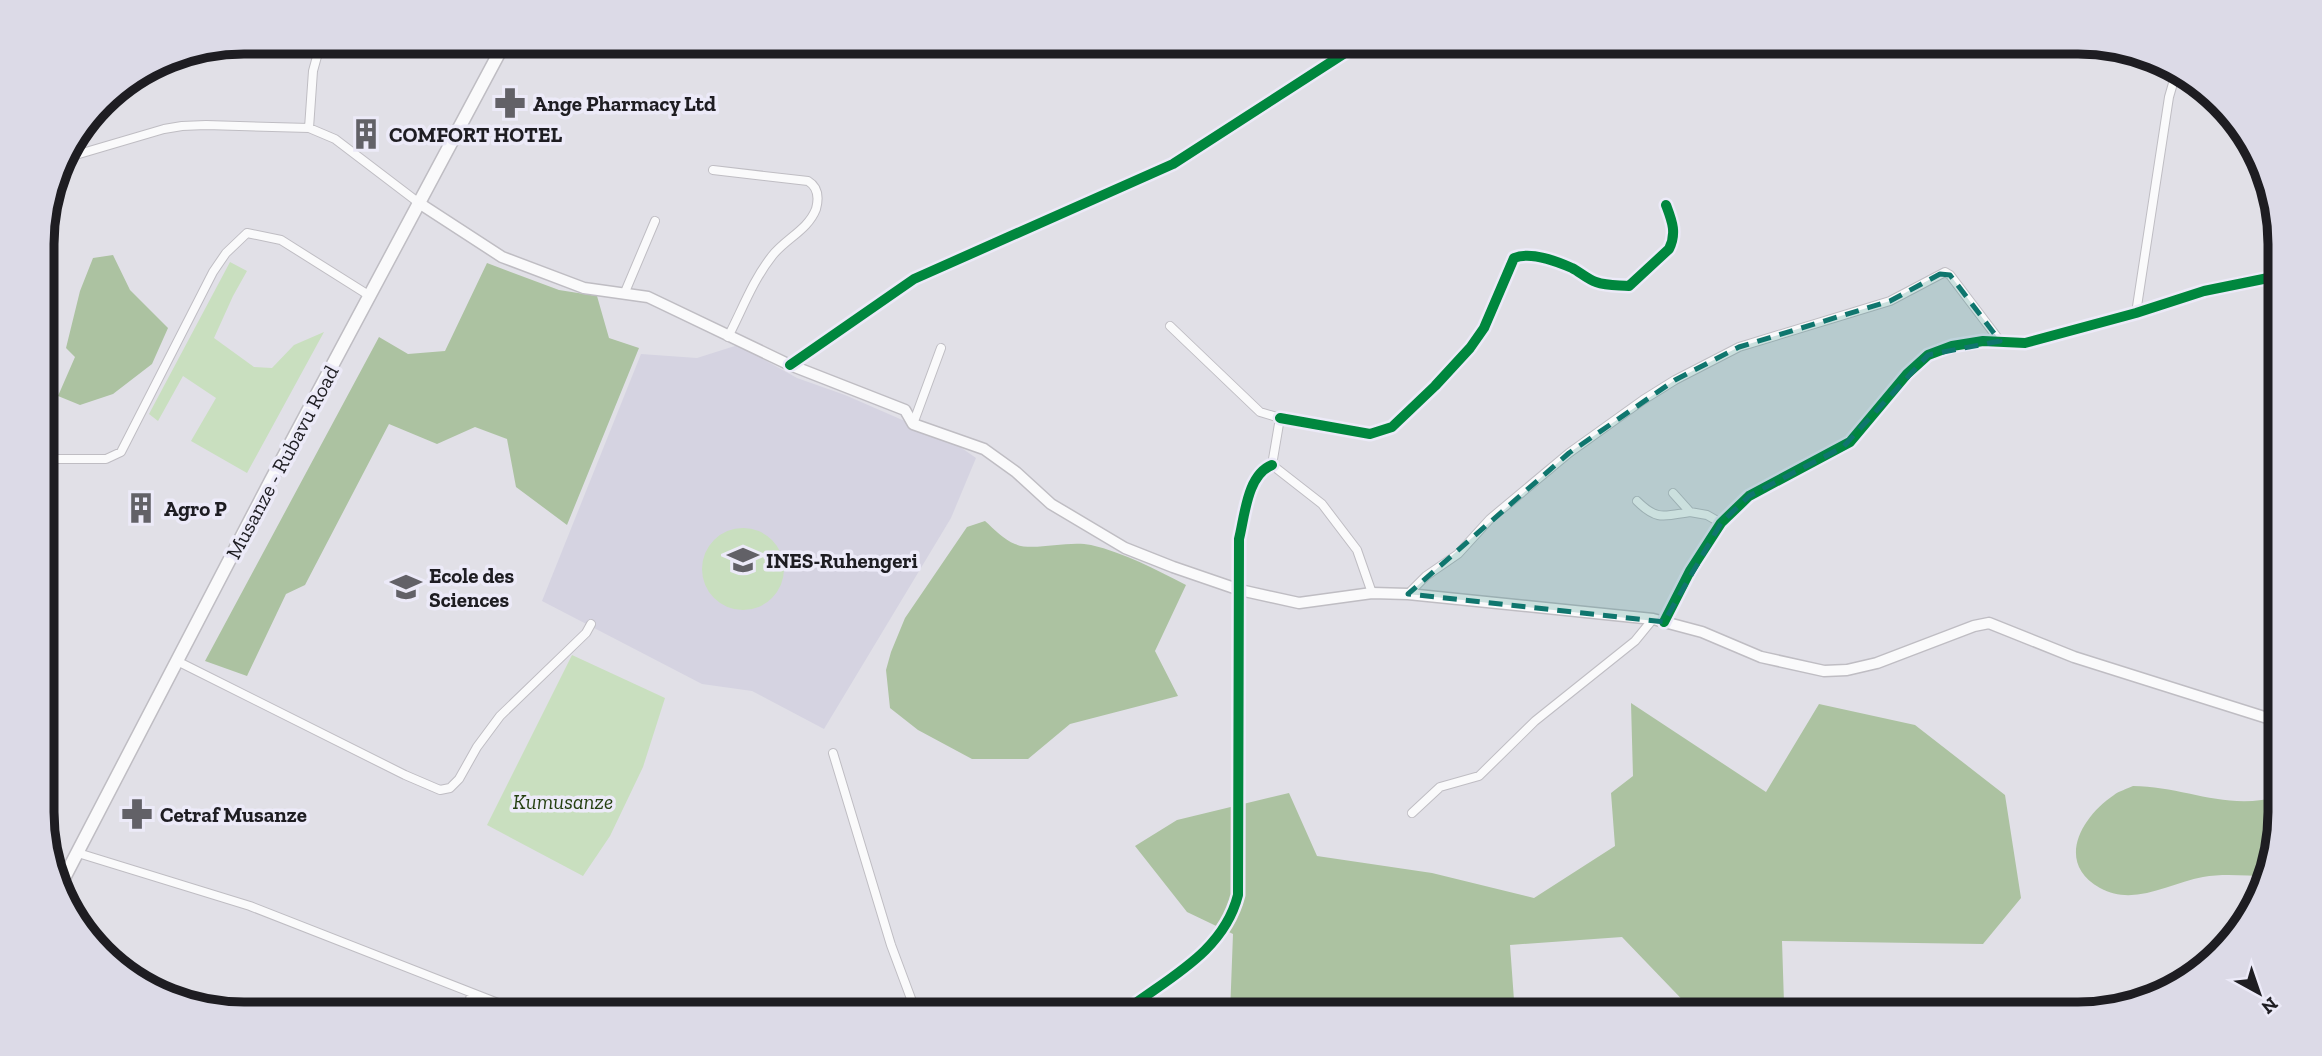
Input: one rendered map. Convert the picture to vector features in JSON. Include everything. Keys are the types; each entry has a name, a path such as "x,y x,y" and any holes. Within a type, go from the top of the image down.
{"highway":[{"name":"Musanze - Rubavu Road","path":"66,876 498,55"}],"main road":[{"path":"419,203 502,257 584,288 648,297 790,365 905,410 913,424 984,449 1016,472 1051,504 1125,548 1173,568 1240,590 1299,603 1372,593 1408,594 1658,621 1702,632 1761,657 1824,671 1847,670 1877,663 1974,626 1989,623 2074,657 2268,718"}],"street":[{"path":"790,365 914,279 1173,164 1343,54"},
{"path":"309,128 313,71 317,55"},
{"path":"2136,313 2169,97 2174,81"},
{"path":"77,154 181,126 309,128 335,139 419,203"},
{"path":"713,170 808,181 817,191 816,209 809,221 775,252 765,265 728,337"},
{"path":"1170,326 1260,412 1370,434 1392,427 1470,348 1484,328 1514,258 1521,255 1545,258 1573,268 1593,281 1629,286 1669,249 1673,242 1674,226 1666,205"},
{"path":"625,292 655,221"},
{"path":"55,459 106,459 121,452 213,272 226,253 247,233 281,240 370,296"},
{"path":"1408,594 1426,576 1458,554 1490,519 1569,453 1643,400 1739,347 1890,301 1945,272 2000,341"},
{"path":"1412,813 1440,787 1479,776 1535,721 1658,621 1721,523 1749,496 1850,442 1907,374 1927,355 1952,346 1983,341 2025,343 2136,313 2204,291 2268,278"},
{"path":"913,424 941,348"},
{"path":"1272,465 1280,418"},
{"path":"1139,1002 1190,966 1219,933 1235,907 1238,895 1239,539 1252,486 1262,469 1272,465"},
{"path":"1272,465 1322,504 1357,550 1372,593"},
{"path":"1673,493 1690,512"},
{"path":"1637,501 1649,513 1657,516 1690,512 1707,515 1721,523"},
{"path":"177,661 440,790 450,788 459,779 477,747 500,716 573,643 586,634 591,624"},
{"path":"833,753 891,945 912,1002"},
{"path":"78,853 250,906 494,1002"},
{"path":"470,1002 471,993"}],"highlighted area":[{"path":"1940,274 1950,275 2000,341 1928,355 1843,447 1749,496 1721,523 1664,622 1408,594 1569,453 1675,380 1739,347 1890,301"}],"shaded area":[{"name":"INES-Ruhengeri","path":"738,345 797,378 845,395 953,442 976,458 951,518 824,729 752,691 702,684 542,601 641,354 697,358"}],"green space":[{"path":"113,255 130,290 168,328 152,364 113,394 80,405 58,396 75,357 66,348 80,291 93,258"},
{"path":"230,262 247,271 214,338 254,367 272,368 294,345 324,332 247,473 191,441 216,398 183,376 158,421 149,414"},
{"path":"487,263 559,290 597,296 609,338 639,348 567,525 516,487 507,439 475,427 437,444 389,424 305,585 286,594 247,676 205,661 379,337 408,354 445,351"},
{"path":"985,521 1015,544 1031,547 1082,544 1104,548 1186,585 1155,651 1178,696 1070,724 1028,759 972,759 918,730 890,708 886,670 905,618 967,527"},
{"path":"743,528 759,531 772,540 781,553 784,569 781,585 772,598 759,607 743,610 727,607 714,598 705,585 702,569 705,553 714,540 727,531"},
{"name":"Kumusanze","path":"572,655 665,698 643,767 610,836 583,876 487,825"},
{"path":"1631,703 1766,792 1819,704 1915,725 2005,795 2021,898 1983,944 1782,941 1784,1001 1684,1001 1622,937 1510,945 1514,1001 1230,1001 1233,934 1187,912 1135,846 1177,820 1289,793 1317,856 1432,873 1534,898 1615,846 1611,793 1633,776"},
{"path":"2133,786 2224,800 2268,799 2264,849 2256,876 2211,876 2139,894 2113,893 2100,888 2086,878 2079,866 2076,853 2078,840 2092,815 2116,794"}],"cycle path":[{"path":"790,365 914,279 1173,164 1343,54"},
{"path":"1280,418 1370,434 1392,427 1470,348 1484,328 1514,258 1543,258 1559,262 1596,282 1629,286 1669,249 1673,232 1666,205"},
{"path":"1664,622 1690,571 1721,523 1749,496 1850,442 1907,374 1928,355 1952,346 1983,341 2025,343 2136,313 2204,291 2268,278"},
{"path":"1139,1002 1206,949 1220,934 1238,895 1239,539 1252,486 1257,477 1272,465"}],"place":[{"name":"Ange Pharmacy Ltd","path":"510,103"},
{"name":"COMFORT HOTEL","path":"366,134"},
{"name":"Agro P","path":"141,508"},
{"name":"INES-Ruhengeri","path":"743,560"},
{"name":"Ecole des Sciences","path":"406,587"},
{"name":"Cetraf Musanze","path":"137,814"}]}
